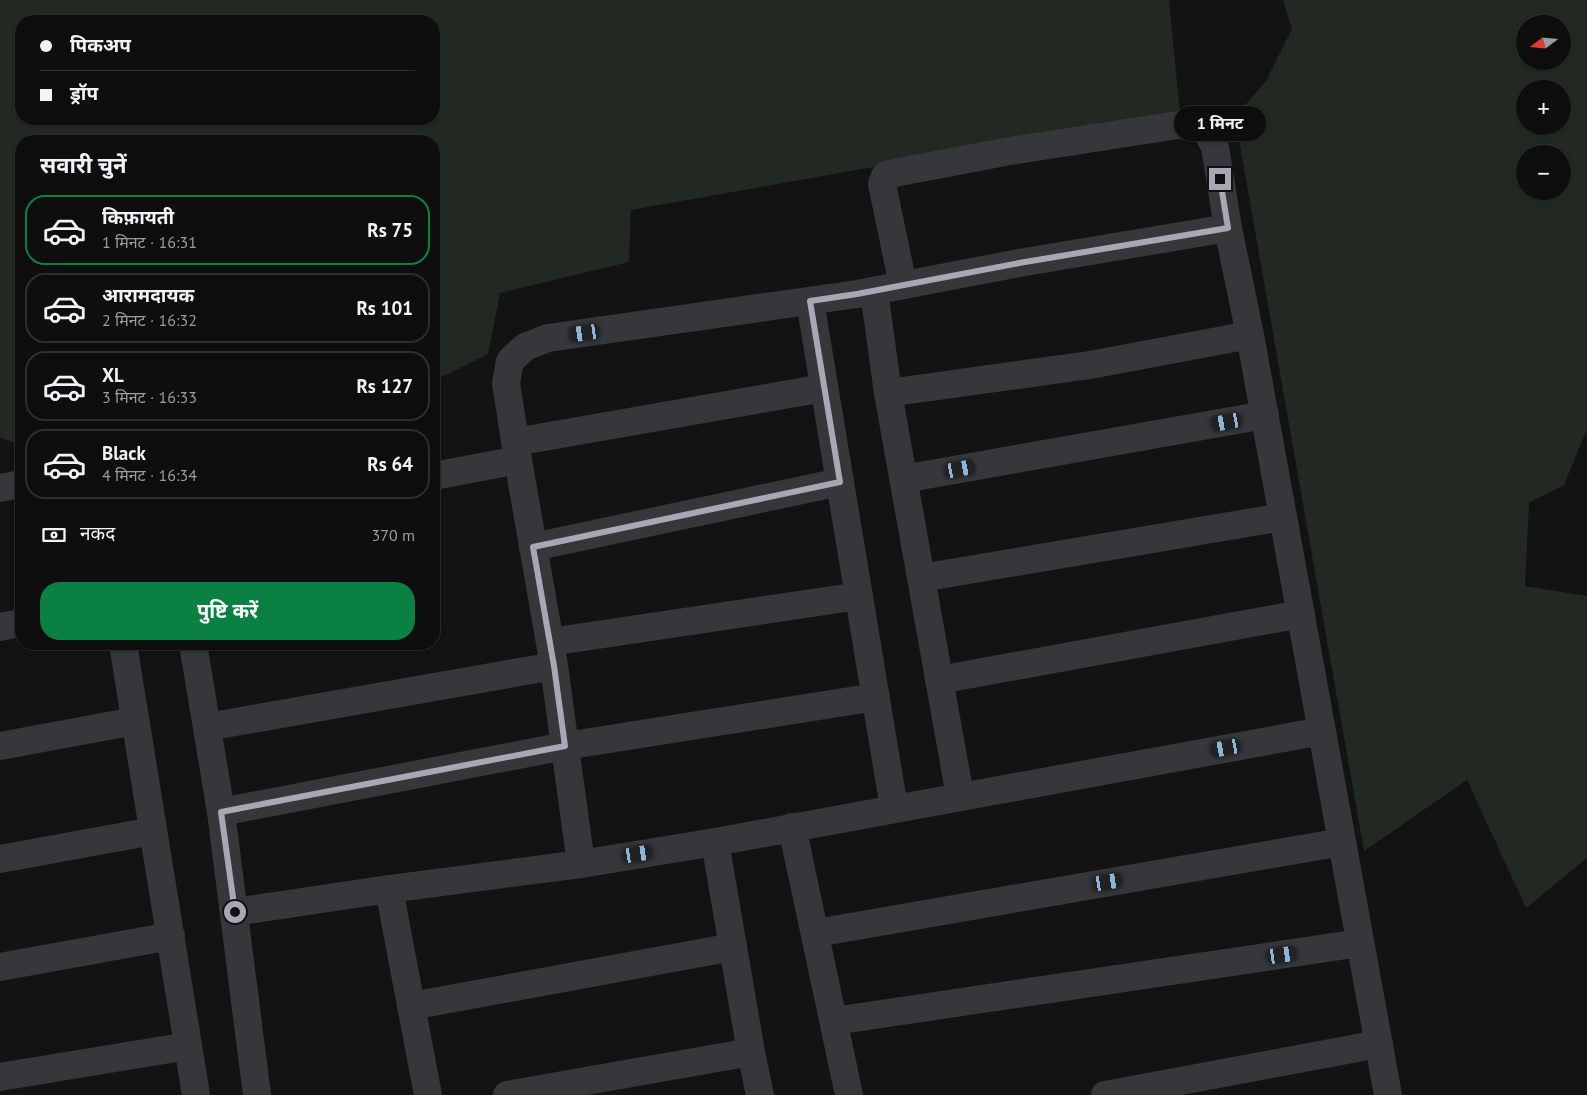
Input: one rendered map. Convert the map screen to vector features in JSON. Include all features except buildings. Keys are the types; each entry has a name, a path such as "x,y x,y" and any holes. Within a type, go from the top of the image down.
{"street":[{"path":"903,285 882,184 885,176 1010,151 1191,123 1206,130 1215,147 1228,228 1265,415 1388,1095"},
{"path":"581,864 552,654 516,451 506,382 510,361 526,347 548,338 874,291 1019,263 1228,228"},
{"path":"874,291 888,393 960,796"},
{"path":"810,301 894,808"},
{"path":"888,393 1090,364 1250,335"},
{"path":"440,474 516,451 824,388"},
{"path":"903,479 1265,415"},
{"path":"533,547 840,482"},
{"path":"0,488 15,485"},
{"path":"920,578 1283,517"},
{"path":"207,727 552,654 859,596"},
{"path":"939,680 1301,614"},
{"path":"0,627 15,624"},
{"path":"124,650 196,1095"},
{"path":"194,650 221,812 257,1095"},
{"path":"221,812 565,746 876,697"},
{"path":"0,746 136,721"},
{"path":"235,912 389,889 581,864 715,842 1322,731"},
{"path":"792,827 849,1095"},
{"path":"0,859 153,830"},
{"path":"715,842 760,1095"},
{"path":"816,933 1342,842"},
{"path":"389,889 428,1095"},
{"path":"0,967 171,936"},
{"path":"834,1021 1360,943"},
{"path":"411,1006 733,947"},
{"path":"1105,1095 1379,1044"},
{"path":"0,1077 188,1046"},
{"path":"506,1095 751,1052"}],"shaded area":[{"path":"0,0 1169,0 1180,113 631,210 629,262 500,293 488,354 440,378 440,135 15,135 15,443 0,437"},
{"path":"1283,0 1587,0 1587,429 1564,485 1529,503 1525,586 1587,596 1587,858 1526,908 1467,780 1364,851 1235,117 1266,81 1292,29"}],"route":[{"path":"235,912 221,812 565,746 554,666 533,547 840,482 810,301 1228,228 1220,179"}]}
